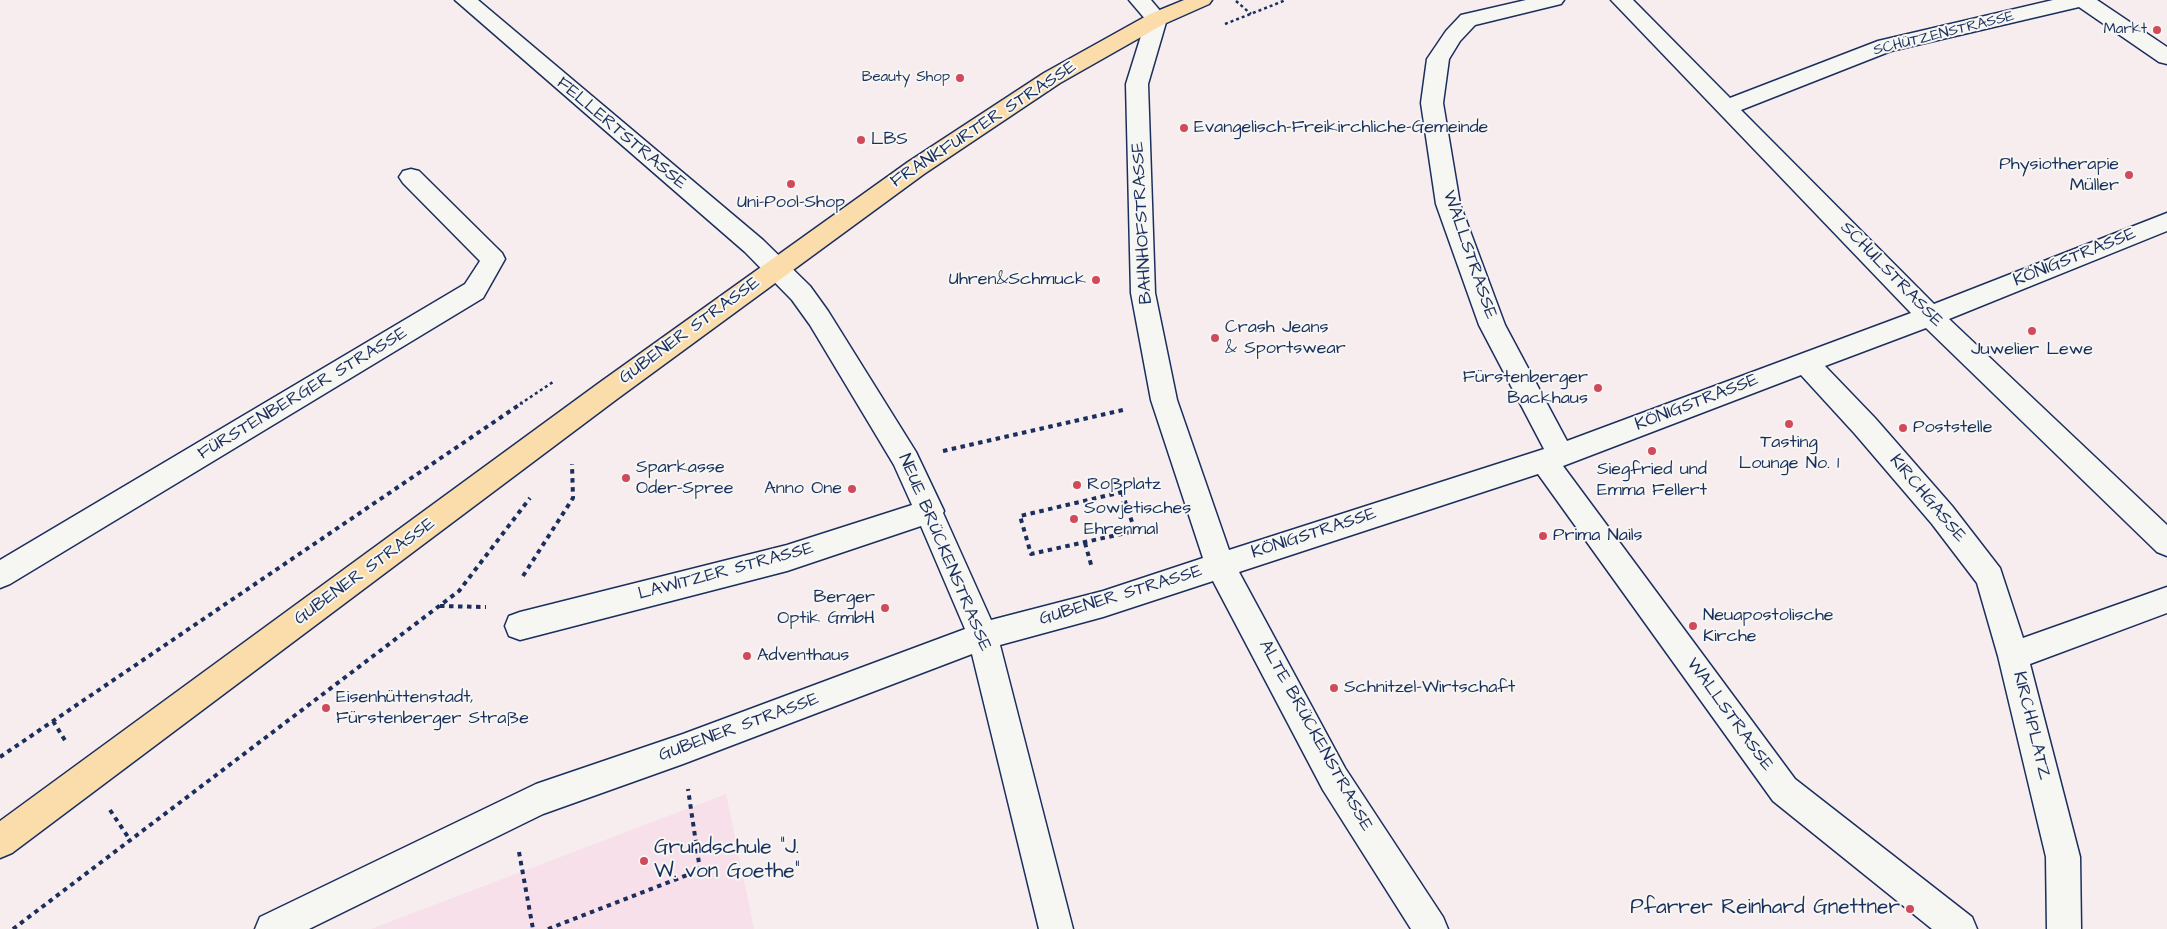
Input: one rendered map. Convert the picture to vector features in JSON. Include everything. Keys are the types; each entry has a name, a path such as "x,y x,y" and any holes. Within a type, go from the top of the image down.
{"main road":[{"name":"FRANKFURTER STRASSE","path":"777,267 947,146 1052,78 1156,18 1202,0"},
{"name":"GUBENER STRASSE","path":"0,841 777,267"}],"street":[{"name":"FELLERTSTRASSE","path":"465,0 777,267"},
{"path":"1139,0 1156,18"},
{"name":"WALLSTRASSE","path":"1554,0 1468,20 1453,36 1438,59 1432,103 1438,147 1452,214 1492,325 1552,458 1784,790 1960,929"},
{"name":"SCHULSTRASSE","path":"1621,0 1930,316 2167,543"},
{"path":"2081,0 2167,57"},
{"name":"SCHÜTZENSTRASSE","path":"1727,107 1885,46 2081,0"},
{"name":"BAHNHOFSTRASSE","path":"1156,18 1137,84 1143,293 1164,400 1220,565"},
{"name":"FÜRSTENBERGER STRASSE","path":"0,575 474,290 493,259 411,177"},
{"name":"KÖNIGSTRASSE","path":"1220,565 1552,458 1930,316 2167,222"},
{"name":"NEUE BRÜCKENSTRASSE","path":"777,267 801,293 820,318 906,460 984,636 1056,929"},
{"name":"KIRCHGASSE","path":"1805,363 1865,426 1942,514 1990,577 2013,656"},
{"name":"LAWITZER STRASSE","path":"520,626 787,558 930,511"},
{"name":"GUBENER STRASSE","path":"272,929 536,800 683,749 984,636 1103,604 1220,565"},
{"name":"ALTE BRÜCKENSTRASSE","path":"1220,565 1334,779 1431,929"},
{"name":"KIRCHPLATZ","path":"2064,929 2063,858 2013,656 2167,600"}],"path":[{"path":"1235,0 1251,14"},
{"path":"906,460 1164,400"},
{"path":"523,576 573,498 572,460 564,466"},
{"path":"1122,492 1135,530 1084,543 1031,554 1020,516 1122,492"},
{"path":"13,929 459,592 532,497"},
{"path":"1084,543 1103,604"},
{"path":"439,606 489,608"},
{"path":"548,929 700,870 683,749"},
{"path":"512,812 532,929"}],"shaded area":[{"name":"Grundschule \"J. W. von Goethe\"","path":"726,794 754,929 371,929"}],"place":[{"name":"Markt","path":"2157,30"},
{"name":"Beauty Shop","path":"960,78"},
{"name":"Evangelisch-Freikirchliche-Gemeinde","path":"1184,128"},
{"name":"LBS","path":"861,140"},
{"name":"Physiotherapie Müller","path":"2129,175"},
{"name":"Uni-Pool-Shop","path":"791,184"},
{"name":"Uhren&Schmuck","path":"1096,280"},
{"name":"Juwelier Lewe","path":"2032,331"},
{"name":"Crash Jeans & Sportswear","path":"1215,338"},
{"name":"Fürstenberger Backhaus","path":"1598,388"},
{"name":"Tasting Lounge No. 1","path":"1789,424"},
{"name":"Poststelle","path":"1903,428"},
{"name":"Siegfried und Emma Fellert","path":"1652,451"},
{"name":"Sparkasse Oder-Spree","path":"626,478"},
{"name":"Roßplatz","path":"1077,485"},
{"name":"Anno One","path":"852,489"},
{"name":"Sowjetisches Ehrenmal","path":"1074,519"},
{"name":"Prima Nails","path":"1543,536"},
{"name":"Berger Optik GmbH","path":"885,608"},
{"name":"Neuapostolische Kirche","path":"1693,626"},
{"name":"Adventhaus","path":"747,656"},
{"name":"Schnitzel-Wirtschaft","path":"1334,688"},
{"name":"Eisenhüttenstadt, Fürstenberger Straße","path":"326,708"},
{"name":"Grundschule \"J. W. von Goethe\"","path":"644,861"},
{"name":"Pfarrer Reinhard Gnettner","path":"1910,909"}]}
